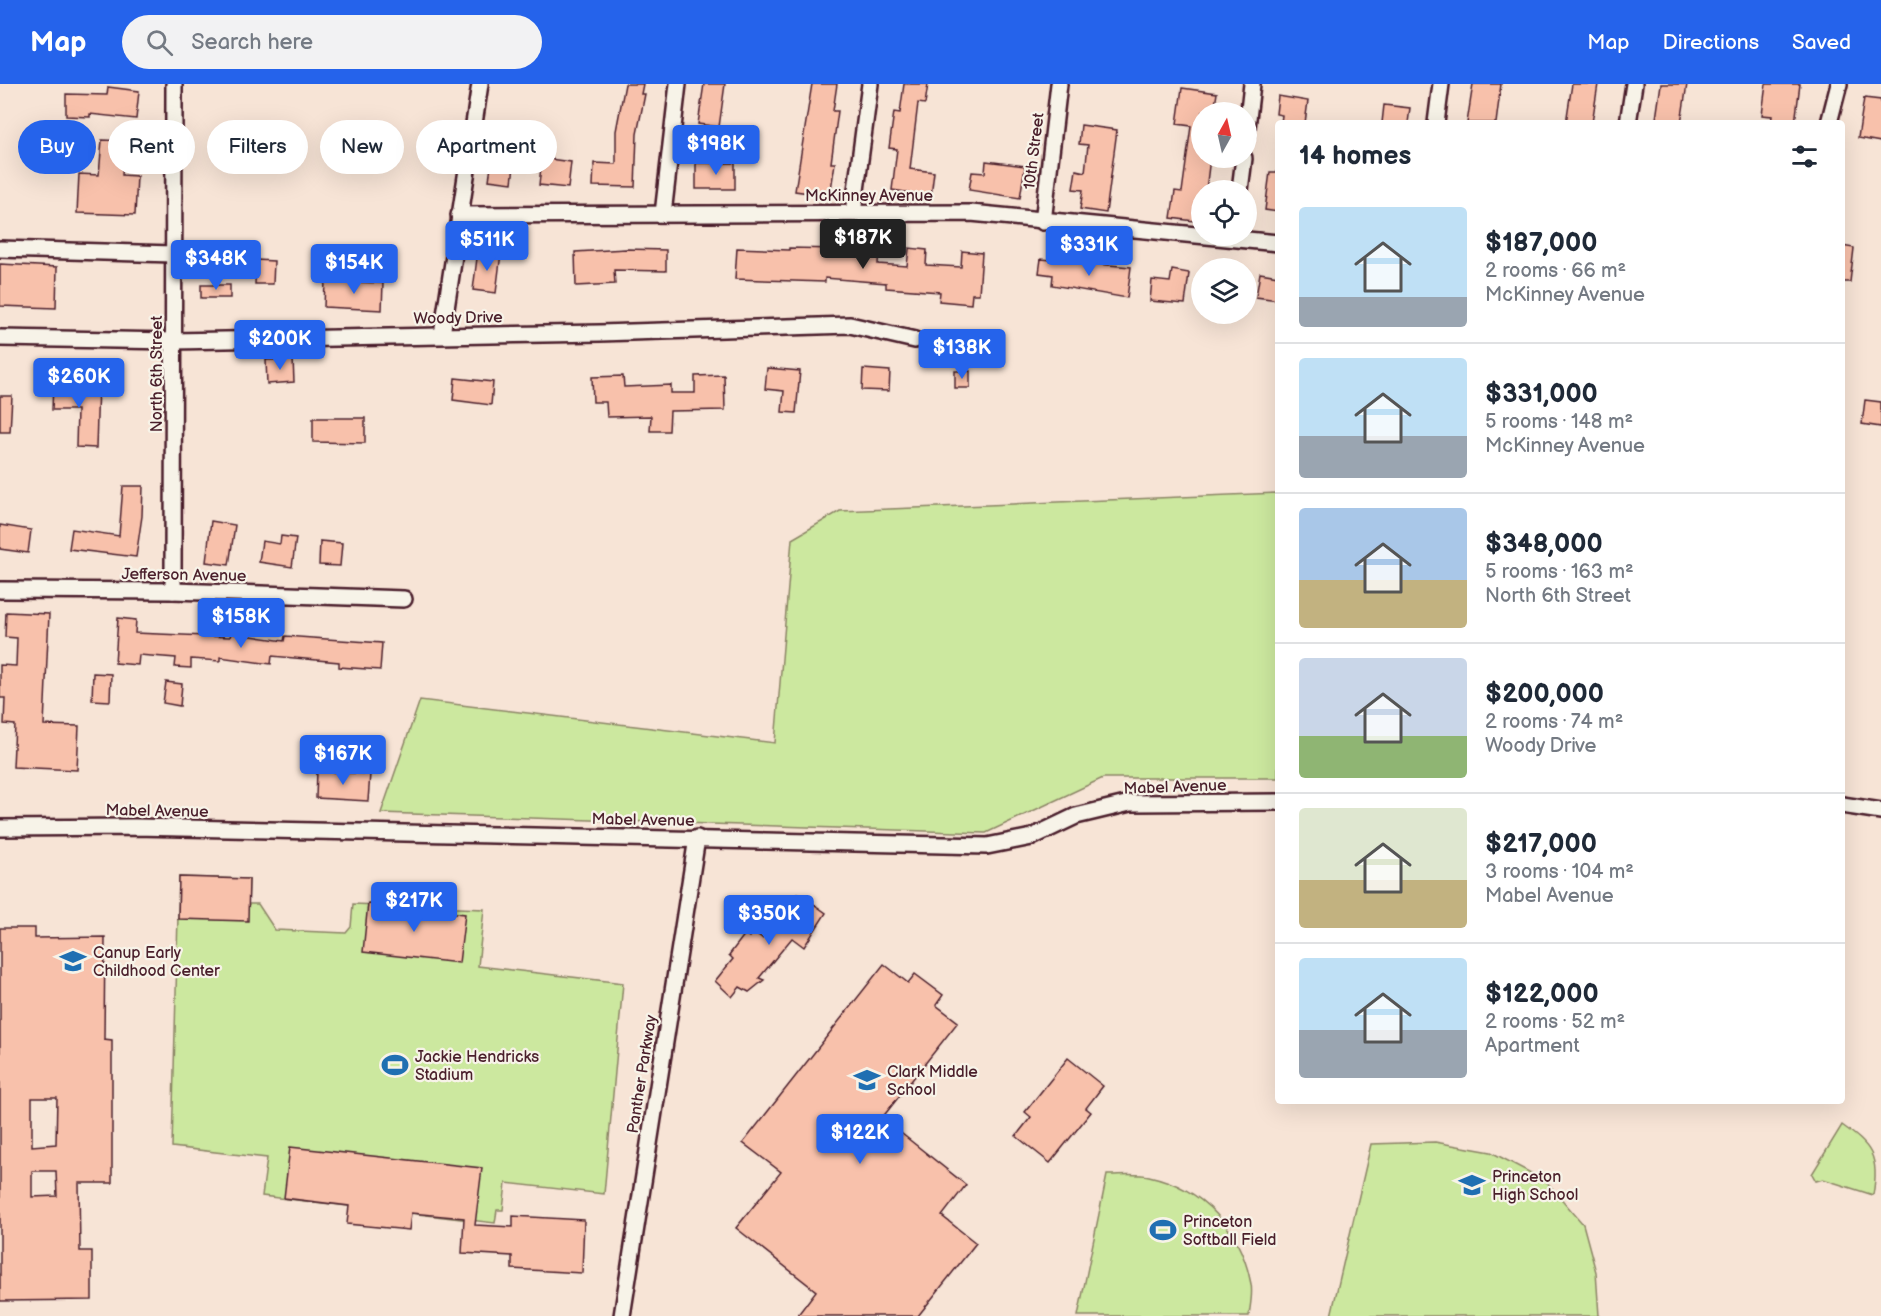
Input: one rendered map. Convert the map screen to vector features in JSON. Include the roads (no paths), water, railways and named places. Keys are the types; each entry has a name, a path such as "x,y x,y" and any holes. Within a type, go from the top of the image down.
{"street":[{"name":"North 6th Street","path":"173,591 174,84"},
{"path":"442,335 480,84"},
{"path":"663,214 678,84"},
{"path":"853,213 870,84"},
{"name":"10th Street","path":"1043,222 1059,84"},
{"path":"1250,102 1252,84"},
{"path":"1436,120 1441,84"},
{"path":"1628,120 1634,84"},
{"path":"1831,120 1839,84"},
{"name":"McKinney Avenue","path":"459,215 972,213 1043,222 1191,234"},
{"name":"McKinney Avenue","path":"1257,240 1275,243"},
{"path":"0,249 172,254"},
{"name":"Woody Drive","path":"0,338 174,341 600,333 850,325 915,340"},
{"name":"Jefferson Avenue","path":"0,590 173,591 404,599"},
{"name":"Mabel Avenue","path":"0,828 135,826 987,846 1032,837 1076,816 1130,803 1275,802"},
{"path":"1845,805 1881,811"},
{"name":"Panther Parkway","path":"622,1316 697,838"}],"place":[{"name":"Canup Early Childhood Center","path":"73,961"},
{"name":"Jackie Hendricks Stadium","path":"395,1065"},
{"name":"Clark Middle School","path":"867,1080"},
{"name":"Princeton High School","path":"1472,1185"},
{"name":"Princeton Softball Field","path":"1163,1230"}]}
